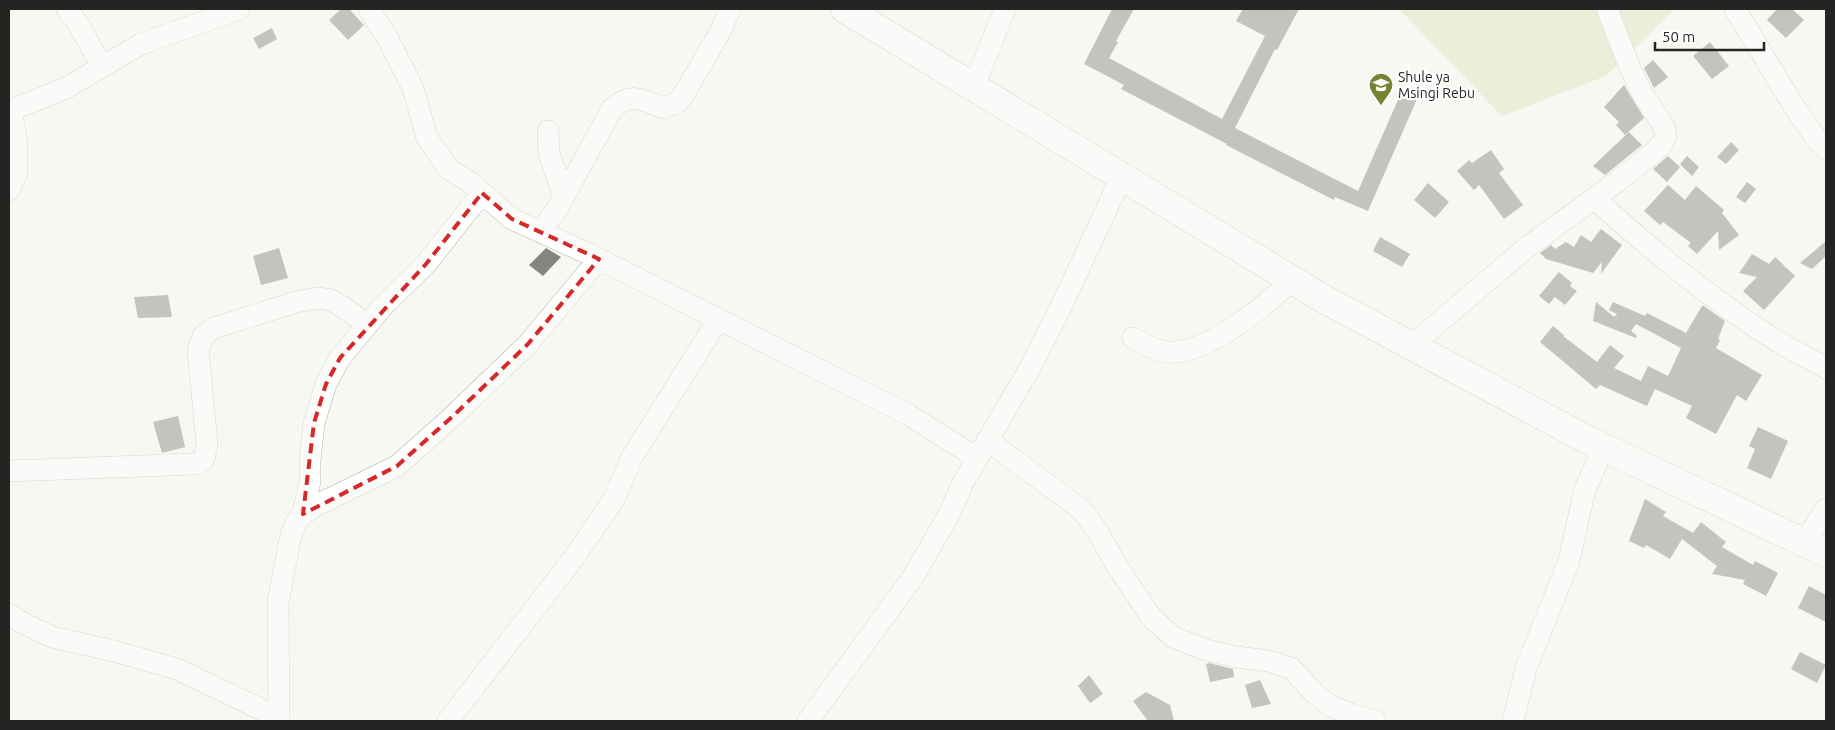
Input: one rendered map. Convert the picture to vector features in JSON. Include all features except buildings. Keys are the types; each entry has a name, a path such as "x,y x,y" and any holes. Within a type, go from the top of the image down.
{"main road":[{"path":"846,9 1322,298 1604,448 1815,548"}],"street":[{"path":"66,9 78,25 102,67"},
{"path":"9,190 17,172 17,143 10,111 66,88 141,44 239,9"},
{"path":"369,9 387,37 413,88 427,138 450,168 512,219 599,259 909,415 982,449 1082,510 1151,616 1173,637 1206,650 1236,657 1269,661 1292,668 1315,694 1331,706 1352,716 1376,721"},
{"path":"540,232 564,196 612,109 626,99 638,99 664,108 678,102 719,34 730,9"},
{"path":"974,86 1005,9"},
{"path":"1411,346 1526,248 1595,199 1662,144 1666,135 1664,127 1642,93 1607,9"},
{"path":"1735,9 1795,108 1818,141 1826,148"},
{"path":"548,131 549,154 564,196"},
{"path":"808,721 913,577 948,516 964,481 1031,366 1122,176"},
{"path":"303,514 310,481 314,423 326,384 340,358 367,325 426,264 482,193"},
{"path":"1595,199 1635,235 1705,291 1764,333 1826,368"},
{"path":"9,614 52,637 110,650 177,669 279,720 278,602 291,535 296,522 303,514 397,466 528,345 599,259"},
{"path":"1133,338 1156,350 1175,352 1199,347 1240,323 1279,293 1292,280"},
{"path":"9,471 195,464 204,458 206,444 198,350 202,336 214,328 296,302 317,298 332,300 346,308 367,325"},
{"path":"448,721 573,559 614,499 632,457 718,320"},
{"path":"1513,721 1526,668 1569,561 1585,489 1604,448"},
{"path":"1815,548 1826,509"}],"highlighted area":[{"path":"482,193 512,219 599,259 527,345 452,417 397,466 303,514 314,423 326,384 340,358 426,264"}],"green space":[{"path":"1399,9 1675,9 1606,76 1502,116"}],"place":[{"name":"Shule ya Msingi Rebu","path":"1381,106"}]}
